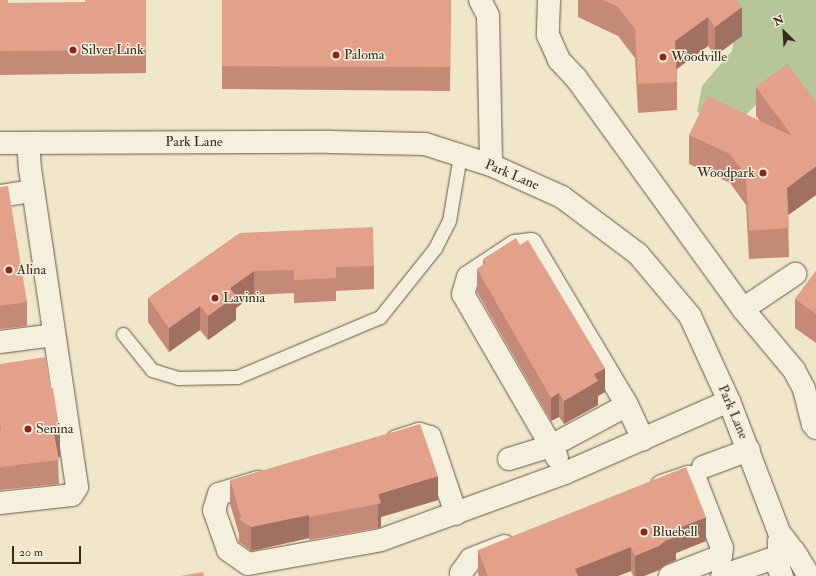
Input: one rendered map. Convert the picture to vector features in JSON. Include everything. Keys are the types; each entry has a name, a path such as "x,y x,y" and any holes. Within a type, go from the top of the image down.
{"street":[{"path":"480,0 488,16 491,165"},
{"path":"549,0 548,36 559,60 576,78 743,309 794,370 804,389 813,424 816,428"},
{"name":"Park Lane","path":"0,143 330,142 425,144 491,165 562,197 638,254 690,316 729,400 749,450 779,532 785,561"},
{"path":"0,503 72,495 77,487 33,192 28,143"},
{"path":"0,196 33,192"},
{"path":"565,473 551,446 463,294 468,277 515,246 531,244 627,405 643,439"},
{"path":"743,309 795,274"},
{"path":"0,342 54,335"},
{"path":"37,369 59,366"},
{"path":"278,476 219,494 214,510 228,550 248,564 381,540 456,514 565,473 729,400"},
{"path":"509,460 551,446 627,405"},
{"path":"375,447 419,434 430,437 456,514"},
{"path":"703,467 749,450"},
{"path":"644,493 688,477 696,481 722,548 721,556 670,576"},
{"path":"462,576 461,573 471,559 521,540"},
{"path":"722,576 785,561 809,576"}],"lane":[{"path":"124,334 152,370 178,378 237,377 380,317 435,248 449,221 460,155"}],"green space":[{"path":"723,0 816,0 816,141 770,92 727,132 697,112 702,86 732,51 737,17"}],"building":[{"path":"0,0 8,0 8,3 85,2 85,0 146,0 146,50 0,51"},
{"name":"Paloma","path":"222,0 451,0 450,67 222,66"},
{"path":"603,0 737,0 742,7 715,27 708,17 675,41 677,82 638,84 635,29 618,7"},
{"name":"Woodpark","path":"788,64 816,102 816,166 787,188 789,228 749,231 746,176 730,154 689,135 708,96 792,136 756,87"},
{"name":"Alina","path":"8,186 27,302 0,306 0,187"},
{"path":"373,227 374,266 336,267 336,278 294,280 294,270 254,271 230,288 236,296 208,316 200,306 169,328 148,298 240,233"},
{"path":"516,238 520,245 528,240 605,368 594,374 598,381 564,401 559,393 551,398 477,269 485,263 483,259"},
{"path":"816,271 816,314 795,299"},
{"name":"Senina","path":"46,357 51,388 53,388 60,433 54,434 59,460 0,467 0,364"},
{"path":"420,424 438,476 378,494 381,503 378,504 309,517 309,515 251,527 239,519 241,517 230,480"},
{"path":"686,467 706,517 673,530 676,537 635,556 631,547 575,569 578,576 488,576 478,550"},
{"path":"203,572 204,576 180,576"}],"place":[{"name":"Silver Link","path":"73,50"},
{"name":"Paloma","path":"336,55"},
{"name":"Woodville","path":"663,57"},
{"name":"Woodpark","path":"763,173"},
{"name":"Alina","path":"9,270"},
{"name":"Lavinia","path":"215,298"},
{"name":"Senina","path":"28,429"},
{"name":"Bluebell","path":"644,532"}]}
